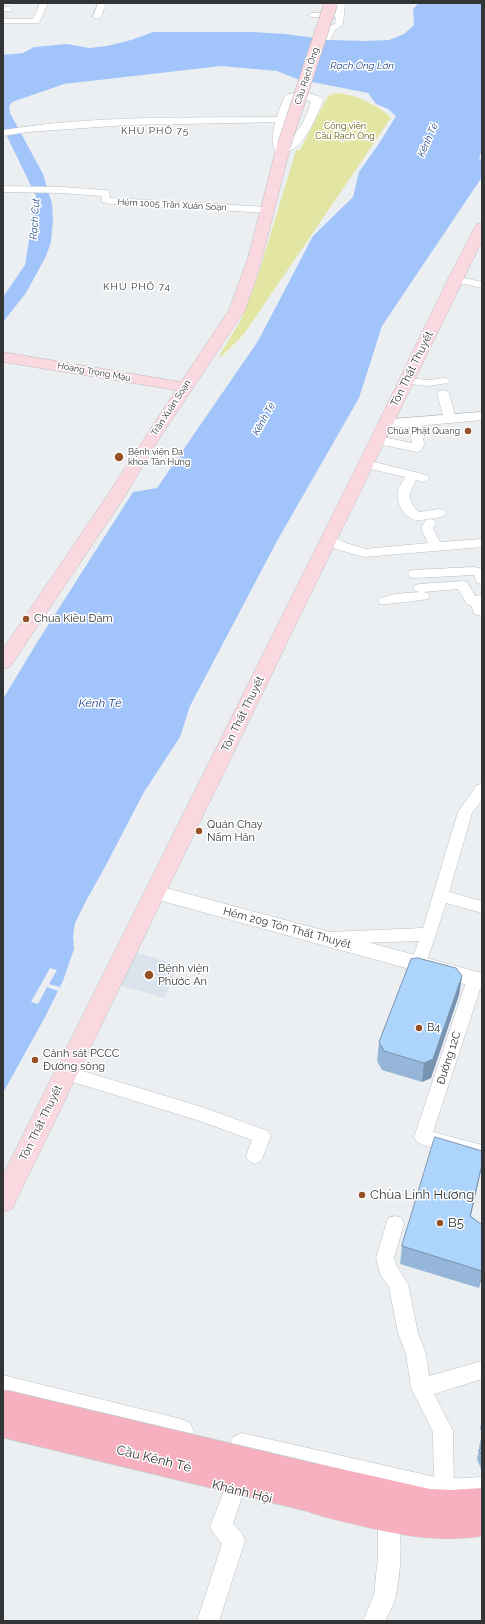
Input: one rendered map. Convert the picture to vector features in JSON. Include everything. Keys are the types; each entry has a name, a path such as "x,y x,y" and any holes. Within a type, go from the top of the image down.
{"main road":[{"name":"Cầu Rạch Ông","path":"283,149 331,3"},
{"name":"Trần Xuân Soạn","path":"3,663 114,499 182,392 237,310 249,280 283,149"},
{"name":"Tôn Thất Thuyết","path":"3,1201 366,464 455,279 482,227"},
{"name":"Hoàng Trọng Mậu","path":"3,357 182,392"},
{"name":"Hoàng Trọng Mậu","path":"3,366 182,392"},
{"name":"Cầu Kênh Tẻ","path":"3,1404 430,1504 473,1510"},
{"name":"Cầu Kênh Tẻ","path":"3,1422 348,1508 431,1524 473,1510"}],"street":[{"path":"3,21 36,21 44,3"},
{"path":"97,17 102,3"},
{"path":"327,38 331,28 339,25 341,3"},
{"path":"318,6 312,15 340,15"},
{"name":"Trần Xuân Soạn","path":"291,96 310,97 318,100 297,140 293,145 283,149 278,149 278,144 282,120 291,96"},
{"path":"3,133 27,128 154,121 282,120"},
{"name":"Hẻm 1005 Trần Xuân Soạn","path":"3,189 62,190 106,193 105,200 112,201 268,210"},
{"path":"455,279 482,285"},
{"path":"406,382 429,383 444,381"},
{"path":"443,393 450,419"},
{"path":"382,431 415,422 482,416"},
{"path":"382,431 418,446 415,422"},
{"path":"366,464 418,477 405,486 403,492 406,507 416,516 440,513"},
{"path":"430,523 426,528 433,537 435,546"},
{"path":"329,539 341,546 364,553 482,543"},
{"path":"414,574 474,571 481,572 482,580"},
{"path":"385,601 421,592 462,585 472,601 480,604"},
{"path":"418,964 429,934 465,812 482,789"},
{"name":"Hẻm 209 Tôn Thất Thuyết","path":"155,892 478,980"},
{"path":"440,896 482,907"},
{"path":"328,938 429,934"},
{"name":"Đường 12C","path":"478,980 423,1137 482,1152"},
{"path":"66,1073 202,1114 262,1136 255,1156"},
{"path":"395,1224 384,1258 388,1270 398,1284 408,1333 416,1354 421,1388 443,1430 473,1510"},
{"path":"421,1388 482,1370"},
{"path":"3,1387 216,1440 473,1510"},
{"path":"30,1440 44,1398"},
{"name":"Khánh Hội","path":"3,1434 389,1527 444,1537 473,1510"},
{"path":"208,1621 234,1541 221,1526 234,1490"},
{"path":"374,1621 385,1596 389,1557 389,1527"}],"shaded area":[{"name":"Bệnh viện Phước An","path":"135,952 178,965 165,998 118,985"}],"green space":[{"name":"Công viên Cầu Rạch Ông","path":"335,93 357,97 372,104 391,118 244,334 222,356 219,356 241,320 257,279 296,150 300,150 328,96"}],"water":[{"name":"Kênh Tẻ","path":"419,3 482,3 482,149 479,159 482,160 482,177 382,326 359,398 277,541 190,706 180,737 144,792 86,901 75,923 73,936 74,949 63,981 3,1093 3,699 38,641 133,492 157,488 258,341 313,236 353,197 359,172 396,116 388,109 376,104 368,93 297,79 277,71 221,66 64,84 12,102 9,107 10,113 43,174 52,204 53,220 51,242 46,256 26,293 3,322 3,297 25,265 36,196 3,128 3,55 23,53 34,47 67,44 89,48 107,46 131,40 153,32 253,32 286,34 330,40 389,40 404,34 414,25 413,9"}],"pier":[{"path":"50,968 57,970 49,984 60,987 58,991 47,987 38,1004 31,1002"}],"building":[{"name":"B4","path":"418,958 456,968 462,976 433,1059 424,1063 384,1051 379,1042 411,959"},
{"name":"B5","path":"435,1137 482,1151 482,1164 470,1216 482,1225 482,1271 402,1246"},
{"path":"482,1449 482,1456 479,1450"}],"place":[{"name":"Chùa Phật Quang","path":"468,431"},
{"name":"Bệnh viện Đa khoa Tân Hưng","path":"119,457"},
{"name":"Chùa Kiều Đàm","path":"26,619"},
{"name":"Quán Chay Nấm Hân","path":"199,831"},
{"name":"Bệnh viện Phước An","path":"149,975"},
{"name":"B4","path":"419,1028"},
{"name":"Cảnh sát PCCC Đường sông","path":"35,1060"},
{"name":"Chùa Linh Hương","path":"362,1195"},
{"name":"B5","path":"440,1223"}],"district":[{"name":"KHU PHỐ 75","path":"155,131"},
{"name":"KHU PHỐ 74","path":"137,287"}],"water label":[{"name":"Rạch Ông Lớn","path":"362,66"},
{"name":"Rạch Cụt","path":"35,219"}]}
